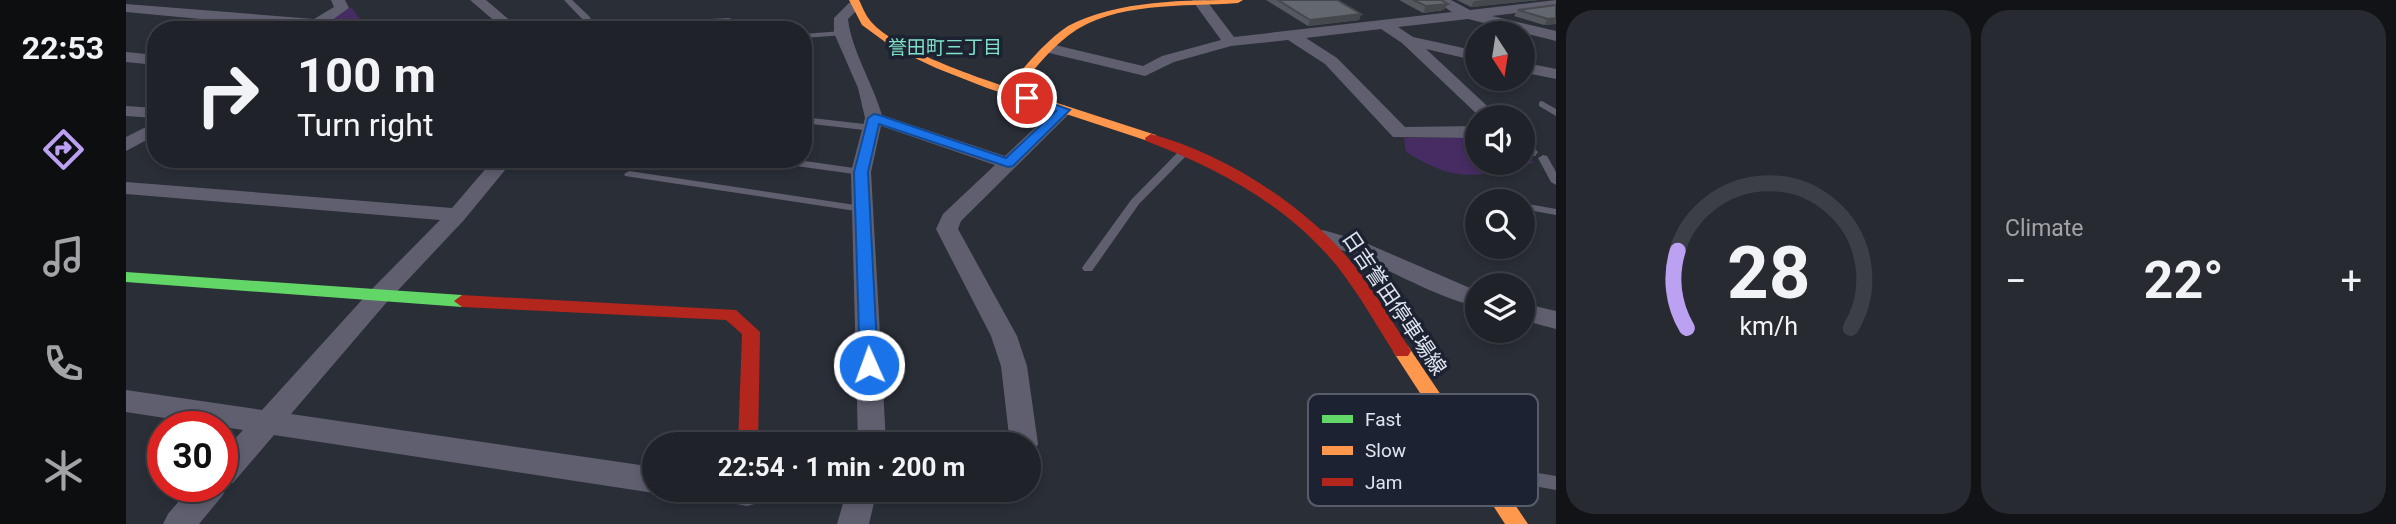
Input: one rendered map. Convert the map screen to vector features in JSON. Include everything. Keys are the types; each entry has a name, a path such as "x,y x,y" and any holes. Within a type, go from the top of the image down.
{"street":[{"path":"126,7 143,0"},
{"path":"321,21 342,8 338,0"},
{"path":"477,0 503,21"},
{"path":"1009,92 1075,26 1089,20 1201,2 1238,0"},
{"path":"1440,0 1467,14 1556,36"},
{"path":"1201,2 1230,41"},
{"path":"854,3 841,18 842,33 866,88 874,123 861,172 877,432"},
{"name":"日吉誉田停車場線","path":"854,3 857,14 865,22 897,44 953,73 1139,133 1184,152 1258,190 1322,237 1343,263 1431,394"},
{"path":"1051,49 1145,71 1168,59 1230,41 1556,4"},
{"path":"126,7 256,21"},
{"path":"1384,24 1407,40 1477,105"},
{"path":"1291,35 1331,61 1400,133 1465,132"},
{"path":"1407,40 1465,53"},
{"path":"126,57 147,59"},
{"path":"1535,70 1556,74"},
{"path":"1022,432 1014,366 1004,336 947,229 951,219 1064,110"},
{"path":"126,111 147,112"},
{"path":"874,123 1008,163"},
{"path":"126,145 147,132"},
{"path":"238,456 378,297 457,215 497,168"},
{"path":"126,188 457,215"},
{"path":"1322,237 1353,246 1465,297"},
{"path":"126,277 378,297 730,314 751,332 748,432"},
{"path":"1535,314 1556,320"},
{"path":"126,401 642,478"},
{"path":"179,524 198,502"},
{"path":"853,524 859,502"},
{"name":"日吉誉田停車場線","path":"1505,506 1517,524"}],"lane":[{"path":"568,0 588,21"},
{"path":"711,21 729,21"},
{"path":"812,35 842,33"},
{"path":"1542,104 1556,113"},
{"path":"812,120 874,123"},
{"path":"1088,268 1135,202 1184,152"},
{"path":"1535,157 1556,182"},
{"path":"812,165 861,172"},
{"path":"629,174 862,209"},
{"path":"1535,208 1556,212"},
{"path":"1538,480 1556,483"}],"shaded area":[{"path":"351,7 361,21 330,21"},
{"path":"1465,137 1465,174 1440,169 1406,152 1404,138"}],"building":[{"path":"1278,0 1337,0 1361,14 1310,20"},
{"path":"1413,0 1441,0 1448,4 1426,6"},
{"path":"1556,5 1556,18 1548,19 1518,10"}],"traffic: fast":[{"path":"126,277 462,301"}],"traffic: slow":[{"path":"854,0 866,23 896,45 940,66 991,86 1151,138"},
{"path":"1009,92 1056,41 1090,19 1153,6 1238,0"},
{"path":"1402,351 1431,394"},
{"path":"1505,506 1517,524"}],"traffic: jam":[{"path":"1151,138 1230,173 1255,187 1302,221 1350,272 1402,351"},
{"path":"462,301 730,314 751,332 748,432"}],"district":[{"name":"誉田町三丁目","path":"945,47"}],"route":[{"path":"869,365 861,172 874,118 1008,163 1064,110 1027,98"}]}
